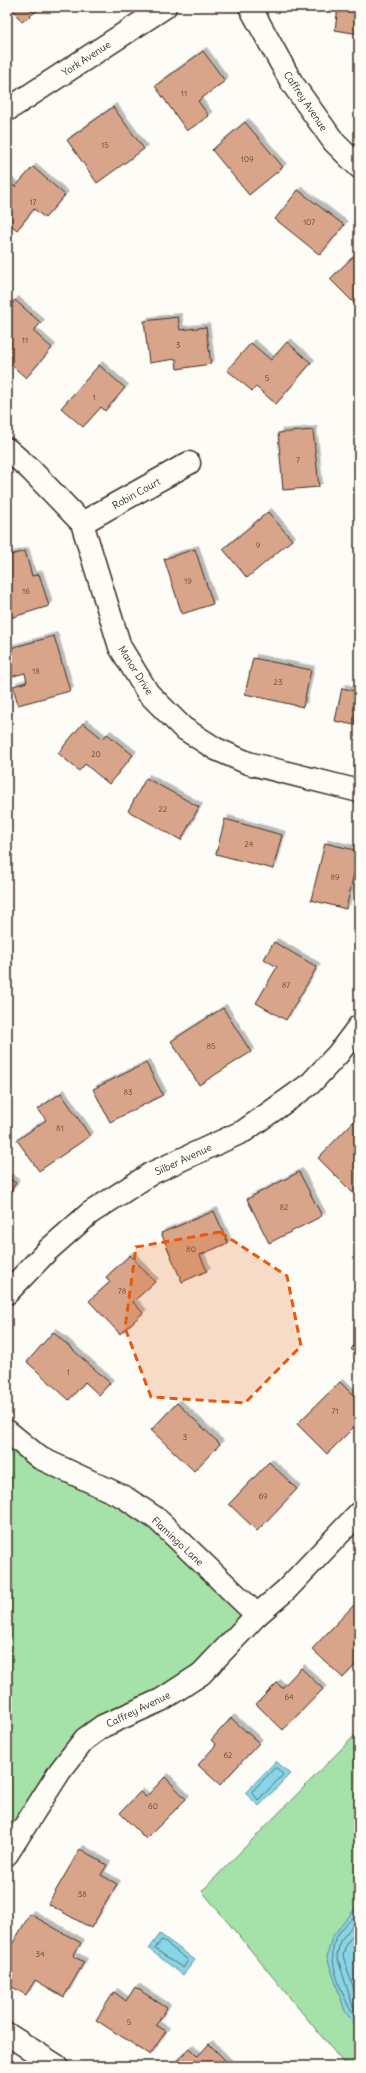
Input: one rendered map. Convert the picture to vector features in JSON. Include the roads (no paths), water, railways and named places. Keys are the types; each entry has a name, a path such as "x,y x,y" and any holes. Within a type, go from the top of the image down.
{"street":[{"name":"York Avenue","path":"7,110 165,7"},
{"name":"Caffrey Avenue","path":"250,7 292,83 334,142 359,167"},
{"name":"Manor Drive","path":"7,449 30,469 82,523 120,647 148,693 183,728 216,749 248,763 359,791"},
{"name":"Robin Court","path":"82,523 189,463"},
{"name":"Silber Avenue","path":"7,1293 48,1250 90,1213 152,1173 244,1131 310,1084 338,1054 359,1026"},
{"name":"Flamingo Lane","path":"7,1431 40,1458 124,1497 157,1519 257,1615"},
{"name":"Caffrey Avenue","path":"7,1854 60,1771 85,1739 103,1726 161,1700 200,1674 257,1615 286,1590 359,1513"},
{"path":"7,2034 57,2066"}],"water":[{"path":"276,1761 290,1774 259,1806 245,1793"},
{"path":"359,1904 359,2030 345,2011 327,1957 332,1937"},
{"path":"160,1934 195,1960 183,1975 149,1949"}]}
